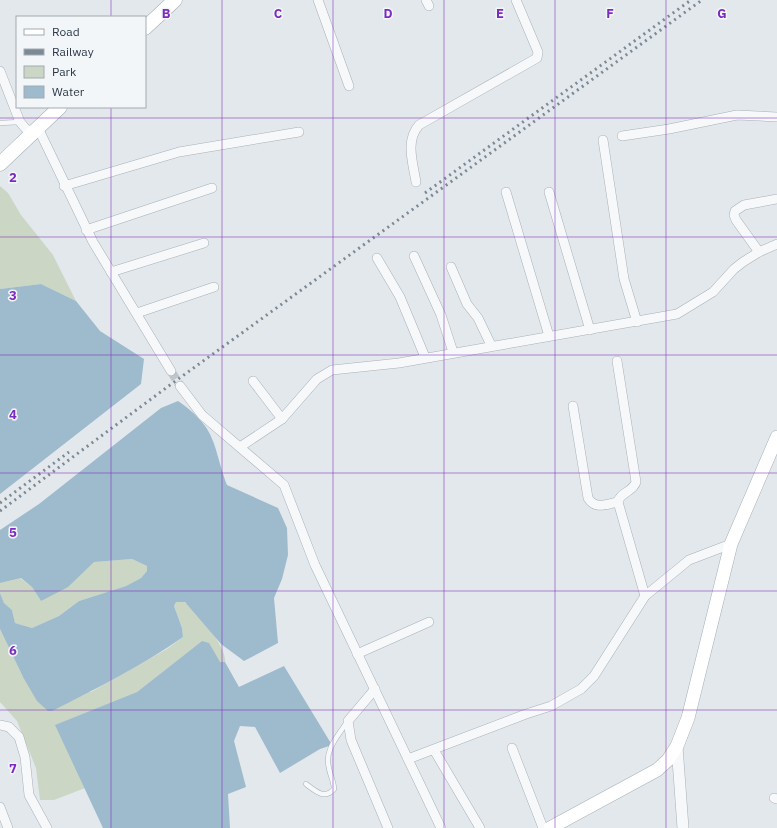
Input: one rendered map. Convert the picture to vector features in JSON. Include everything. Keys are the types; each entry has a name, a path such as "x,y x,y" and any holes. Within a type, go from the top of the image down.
{"main road":[{"path":"146,27 175,0"},
{"path":"0,164 59,108"},
{"path":"550,828 657,770 668,760 677,746 688,718 731,544 777,437"}],"street":[{"path":"318,0 349,86"},
{"path":"416,182 410,141 413,132 419,125 537,58 538,52 516,0"},
{"path":"0,71 20,122 26,129 36,130 86,230 171,371"},
{"path":"622,136 669,129 737,115 777,116"},
{"path":"64,186 179,152 299,132"},
{"path":"603,140 624,279 637,322"},
{"path":"86,230 212,188"},
{"path":"506,192 549,336"},
{"path":"549,192 590,330"},
{"path":"759,252 736,220 734,215 735,211 744,205 777,199"},
{"path":"111,272 204,243"},
{"path":"240,447 282,419 317,379 332,370 378,366 491,345 590,330 677,314 701,301 713,292 734,269 759,252 777,244"},
{"path":"414,256 441,315 453,352"},
{"path":"377,258 400,297 425,357"},
{"path":"451,267 467,304 478,318 491,345"},
{"path":"137,313 214,287"},
{"path":"617,361 636,482 632,488 622,494 618,502 645,596"},
{"path":"253,381 282,419"},
{"path":"180,386 202,415 284,485 315,565 441,828"},
{"path":"573,406 588,498 591,504 597,506 618,502"},
{"path":"408,759 551,706 581,689 594,676 645,596 689,560 731,544"},
{"path":"358,654 429,622"},
{"path":"375,690 348,721 351,740 388,828"},
{"path":"0,725 9,727 19,737 25,757 29,795 47,828"},
{"path":"677,746 683,828"},
{"path":"512,748 543,828"},
{"path":"434,750 480,828"},
{"path":"0,807 8,828"}],"lane":[{"path":"0,123 20,122"},
{"path":"306,784 324,795 331,794 334,790 329,768 329,750 348,721"}],"green space":[{"path":"0,186 8,193 21,215 53,255 76,301 41,284 0,289"},
{"path":"132,559 147,566 147,571 141,578 126,586 79,601 59,616 32,628 15,623 12,610 4,603 0,593 0,583 20,578 32,587 41,601 80,574 93,562"},
{"path":"182,601 194,610 209,628 225,656 225,662 220,662 202,641 137,692 56,725 85,788 54,800 40,800 36,768 17,721 0,702 0,629 23,677 91,692 167,649 183,637 182,628 174,606 176,602"}],"water":[{"path":"41,284 76,301 100,331 144,359 141,384 0,494 0,289"},
{"path":"178,401 191,411 207,429 212,438 227,485 278,508 287,528 288,555 282,579 274,598 278,643 244,661 221,644 185,602 176,602 174,606 182,628 183,637 152,658 52,711 48,711 37,701 23,677 0,629 0,593 4,603 12,610 15,623 32,628 59,616 79,601 126,586 141,578 147,571 147,566 132,559 94,562 68,587 41,601 32,587 21,578 0,583 0,530 39,504 161,408"},
{"path":"202,641 209,643 220,662 225,662 239,687 284,666 332,745 320,749 280,773 255,727 240,726 234,741 246,787 228,794 230,828 103,828 55,725 137,692"}],"tunnel":[{"path":"171,371 180,386"}],"railway":[{"path":"425,193 691,0"},
{"path":"0,511 170,385 702,0"},
{"path":"0,503 69,452"}]}
